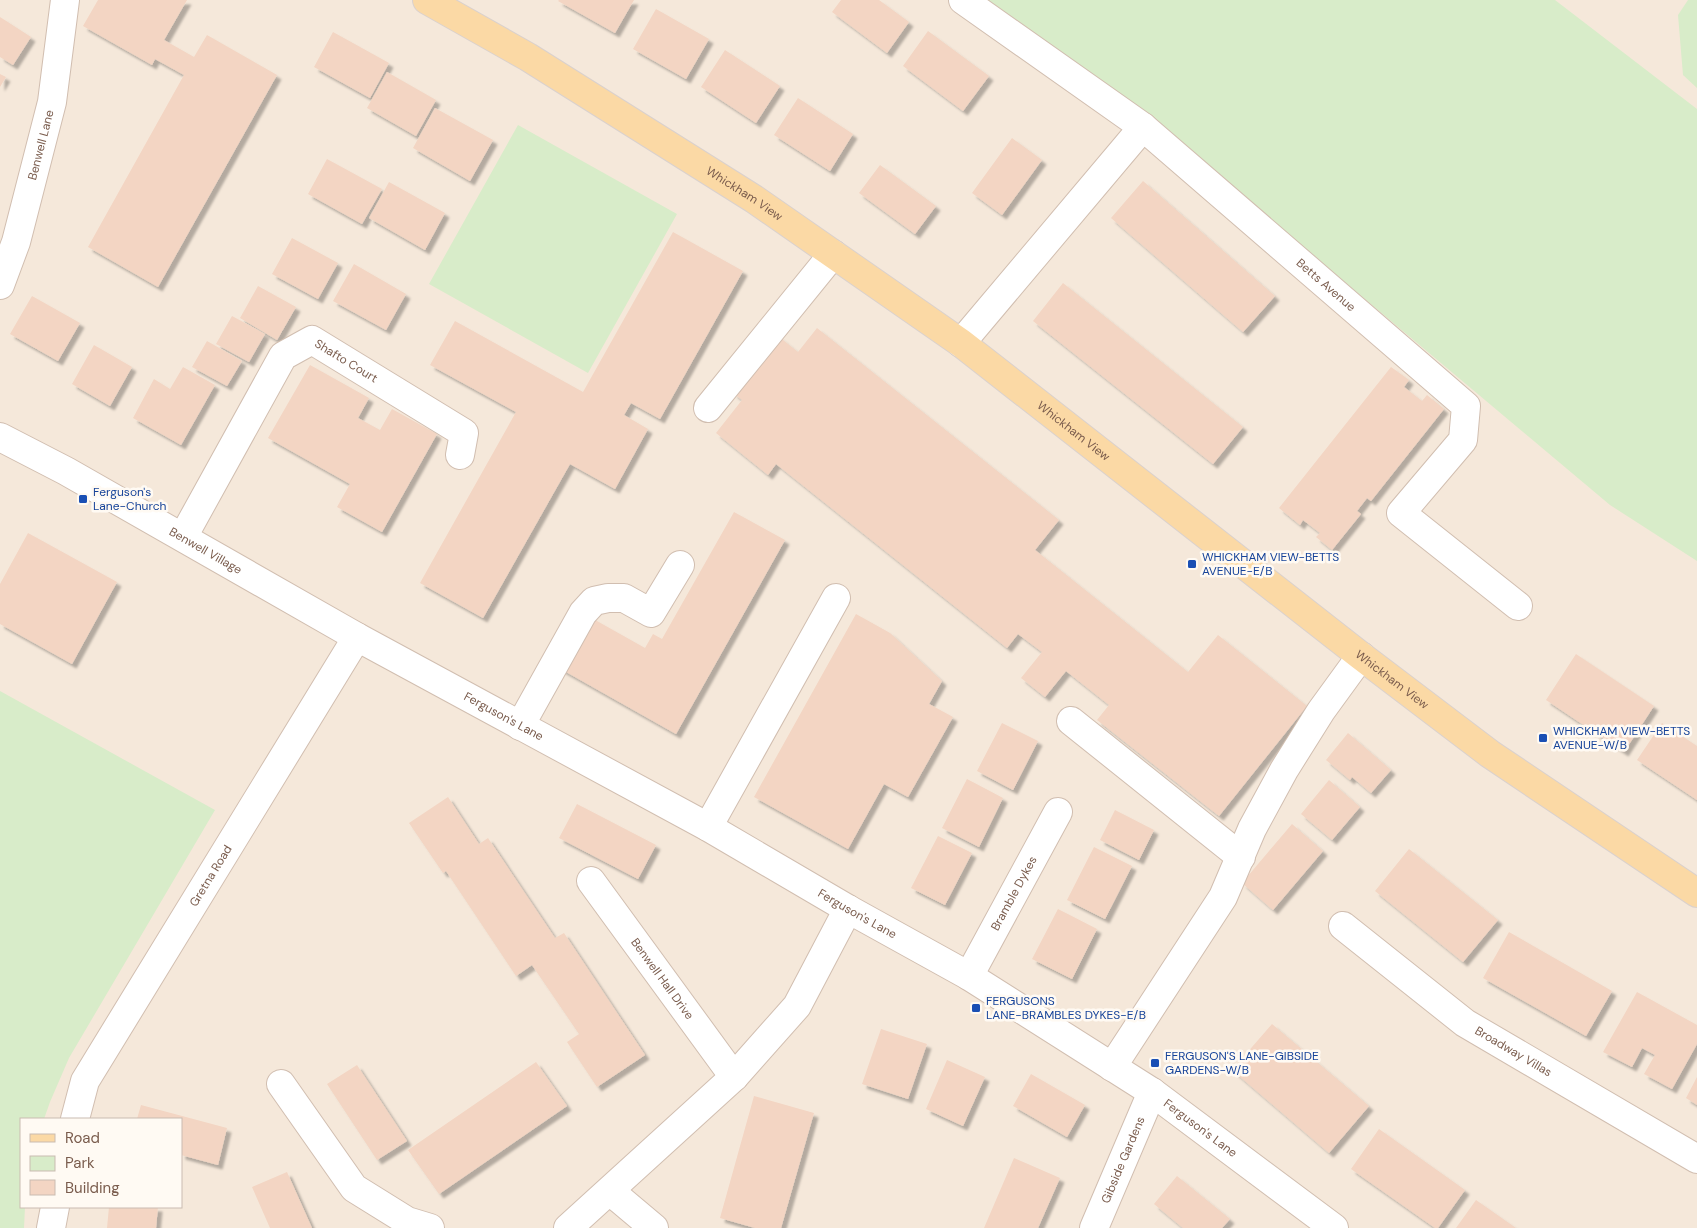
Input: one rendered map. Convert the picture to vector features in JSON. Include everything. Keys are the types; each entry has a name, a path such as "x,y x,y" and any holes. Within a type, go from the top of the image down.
{"main road":[{"name":"Whickham View","path":"427,0 528,57 754,199 961,344 1361,656 1490,754 1697,893"}],"street":[{"name":"Benwell Lane","path":"0,286 16,242 52,102 65,0"},
{"name":"Betts Avenue","path":"963,0 1143,127 1466,406 1463,440 1401,512 1518,606"},
{"path":"961,344 1143,127"},
{"path":"708,408 833,254"},
{"name":"Shafto Court","path":"183,537 283,356 312,340 464,433 460,455"},
{"name":"Benwell Village","path":"0,436 66,471 357,637"},
{"path":"520,726 583,613 594,601 608,598 624,598 652,613 680,565"},
{"path":"708,827 836,598"},
{"name":"Ferguson's Lane","path":"357,637 708,827 848,909 970,976 1152,1092 1334,1228"},
{"name":"Gretna Road","path":"74,1118 85,1081 357,637"},
{"path":"1112,1066 1223,897 1252,830 1284,770 1321,711 1361,656"},
{"path":"1071,721 1241,857"},
{"name":"Bramble Dykes","path":"970,976 1058,812"},
{"name":"Benwell Hall Drive","path":"591,881 734,1077"},
{"path":"568,1228 734,1077 797,1006 848,909"},
{"name":"Broadway Villas","path":"1343,926 1465,1024 1697,1159"},
{"path":"281,1084 354,1188 406,1220 430,1228"},
{"name":"Gibside Gardens","path":"1094,1228 1152,1092"},
{"path":"610,1191 654,1228"},
{"path":"51,1228 55,1208"}],"shaded area":[{"path":"0,0 1697,0 1697,1228 0,1228"}],"green space":[{"path":"986,0 1555,0 1697,109 1697,561 1610,505 1154,122"},
{"path":"1688,0 1697,0 1697,88 1683,75 1678,15"},
{"path":"518,125 677,214 588,373 429,284"},
{"path":"0,691 215,810 69,1058 44,1118 20,1118 20,1208 25,1208 24,1228 0,1228"}],"building":[{"path":"98,0 187,0 164,40 194,57 207,35 277,75 158,287 88,247 184,75 155,59 152,65 83,26"},
{"path":"559,0 634,0 615,33"},
{"path":"841,0 879,0 909,22 887,53 832,12"},
{"path":"656,9 709,39 686,79 633,49"},
{"path":"0,17 31,37 13,65 0,57"},
{"path":"928,31 989,76 963,111 903,66"},
{"path":"333,32 389,63 370,98 314,67"},
{"path":"725,50 780,86 756,123 701,87"},
{"path":"387,72 436,100 416,136 367,108"},
{"path":"0,74 6,77 0,87"},
{"path":"798,98 853,134 830,171 774,135"},
{"path":"435,108 493,140 470,181 413,148"},
{"path":"1012,138 1042,160 1002,215 972,193"},
{"path":"327,159 382,189 362,224 308,194"},
{"path":"880,165 936,206 915,234 859,193"},
{"path":"1143,181 1275,296 1243,332 1111,218"},
{"path":"389,182 445,213 425,250 369,218"},
{"path":"673,232 743,271 660,419 631,403 624,415 648,429 615,489 570,464 483,618 420,583 516,412 430,365 455,321 583,392"},
{"path":"292,238 338,263 318,299 272,274"},
{"path":"354,264 406,294 386,330 333,301"},
{"path":"1063,283 1243,427 1213,464 1033,321"},
{"path":"258,286 296,307 277,340 240,318"},
{"path":"32,296 80,323 58,361 10,334"},
{"path":"232,316 265,334 249,362 216,344"},
{"path":"817,328 1059,520 1035,550 1188,672 1218,635 1307,706 1219,816 1097,720 1109,705 1066,671 1045,697 1021,678 1042,652 1018,634 1007,648 776,464 768,475 716,433 742,400 733,393 778,336 798,352"},
{"path":"207,341 242,361 227,386 192,367"},
{"path":"94,345 132,367 110,406 72,384"},
{"path":"310,365 369,398 358,418 380,430 392,409 437,434 382,532 337,507 350,484 268,438"},
{"path":"183,367 215,385 181,445 133,418 154,379 170,389"},
{"path":"1391,367 1409,380 1404,387 1422,401 1427,395 1444,409 1371,501 1367,498 1357,511 1361,514 1332,550 1316,537 1320,533 1303,520 1300,525 1279,508"},
{"path":"734,512 785,540 676,734 559,668 588,616 645,648 653,634 662,639"},
{"path":"28,533 117,582 72,664 0,624 0,584"},
{"path":"856,614 890,633 942,681 929,704 953,717 908,797 884,784 848,849 754,797"},
{"path":"1576,654 1654,706 1624,752 1546,700"},
{"path":"1002,723 1038,741 1013,790 977,771"},
{"path":"1662,723 1697,746 1697,800 1637,760"},
{"path":"1348,733 1391,770 1371,793 1352,777 1350,780 1326,760"},
{"path":"967,779 1003,798 979,847 942,828"},
{"path":"1329,780 1360,807 1332,840 1301,814"},
{"path":"448,797 479,844 488,838 555,938 564,933 645,1055 597,1087 567,1042 579,1034 532,965 516,976 446,871 443,873 409,823"},
{"path":"577,804 656,845 638,879 559,838"},
{"path":"1115,810 1154,830 1139,860 1100,840"},
{"path":"1292,824 1323,851 1273,910 1242,883"},
{"path":"938,836 972,853 945,905 911,888"},
{"path":"1094,847 1132,866 1105,919 1067,900"},
{"path":"1409,849 1498,920 1463,962 1375,891"},
{"path":"1058,909 1097,929 1072,979 1032,959"},
{"path":"1509,932 1612,991 1586,1036 1483,978"},
{"path":"1637,992 1697,1025 1697,1044 1672,1089 1644,1074 1655,1055 1642,1048 1632,1067 1603,1052"},
{"path":"1272,1024 1369,1106 1329,1153 1232,1070"},
{"path":"881,1029 927,1044 908,1099 862,1084"},
{"path":"947,1060 985,1077 963,1126 926,1109"},
{"path":"536,1062 567,1106 439,1194 408,1150"},
{"path":"357,1065 407,1141 377,1160 327,1084"},
{"path":"1031,1074 1085,1105 1067,1137 1013,1106"},
{"path":"1697,1077 1697,1105 1686,1098"},
{"path":"754,1096 814,1113 781,1228 755,1228 720,1218"},
{"path":"141,1105 227,1128 218,1165 182,1155 182,1118 137,1118"},
{"path":"1379,1129 1465,1190 1438,1228 1435,1228 1351,1169"},
{"path":"1014,1158 1060,1178 1038,1228 984,1228"},
{"path":"287,1172 312,1228 270,1228 252,1187"},
{"path":"1177,1176 1230,1219 1222,1228 1183,1228 1154,1204"},
{"path":"1476,1200 1516,1228 1456,1228"},
{"path":"109,1208 158,1208 156,1228 107,1228"}],"place":[{"name":"Ferguson's Lane-Church","path":"83,499"},
{"name":"WHICKHAM VIEW-BETTS AVENUE-E/B","path":"1192,564"},
{"name":"WHICKHAM VIEW-BETTS AVENUE-W/B","path":"1543,738"},
{"name":"FERGUSONS LANE-BRAMBLES DYKES-E/B","path":"976,1008"},
{"name":"FERGUSON'S LANE-GIBSIDE GARDENS-W/B","path":"1155,1063"}]}
